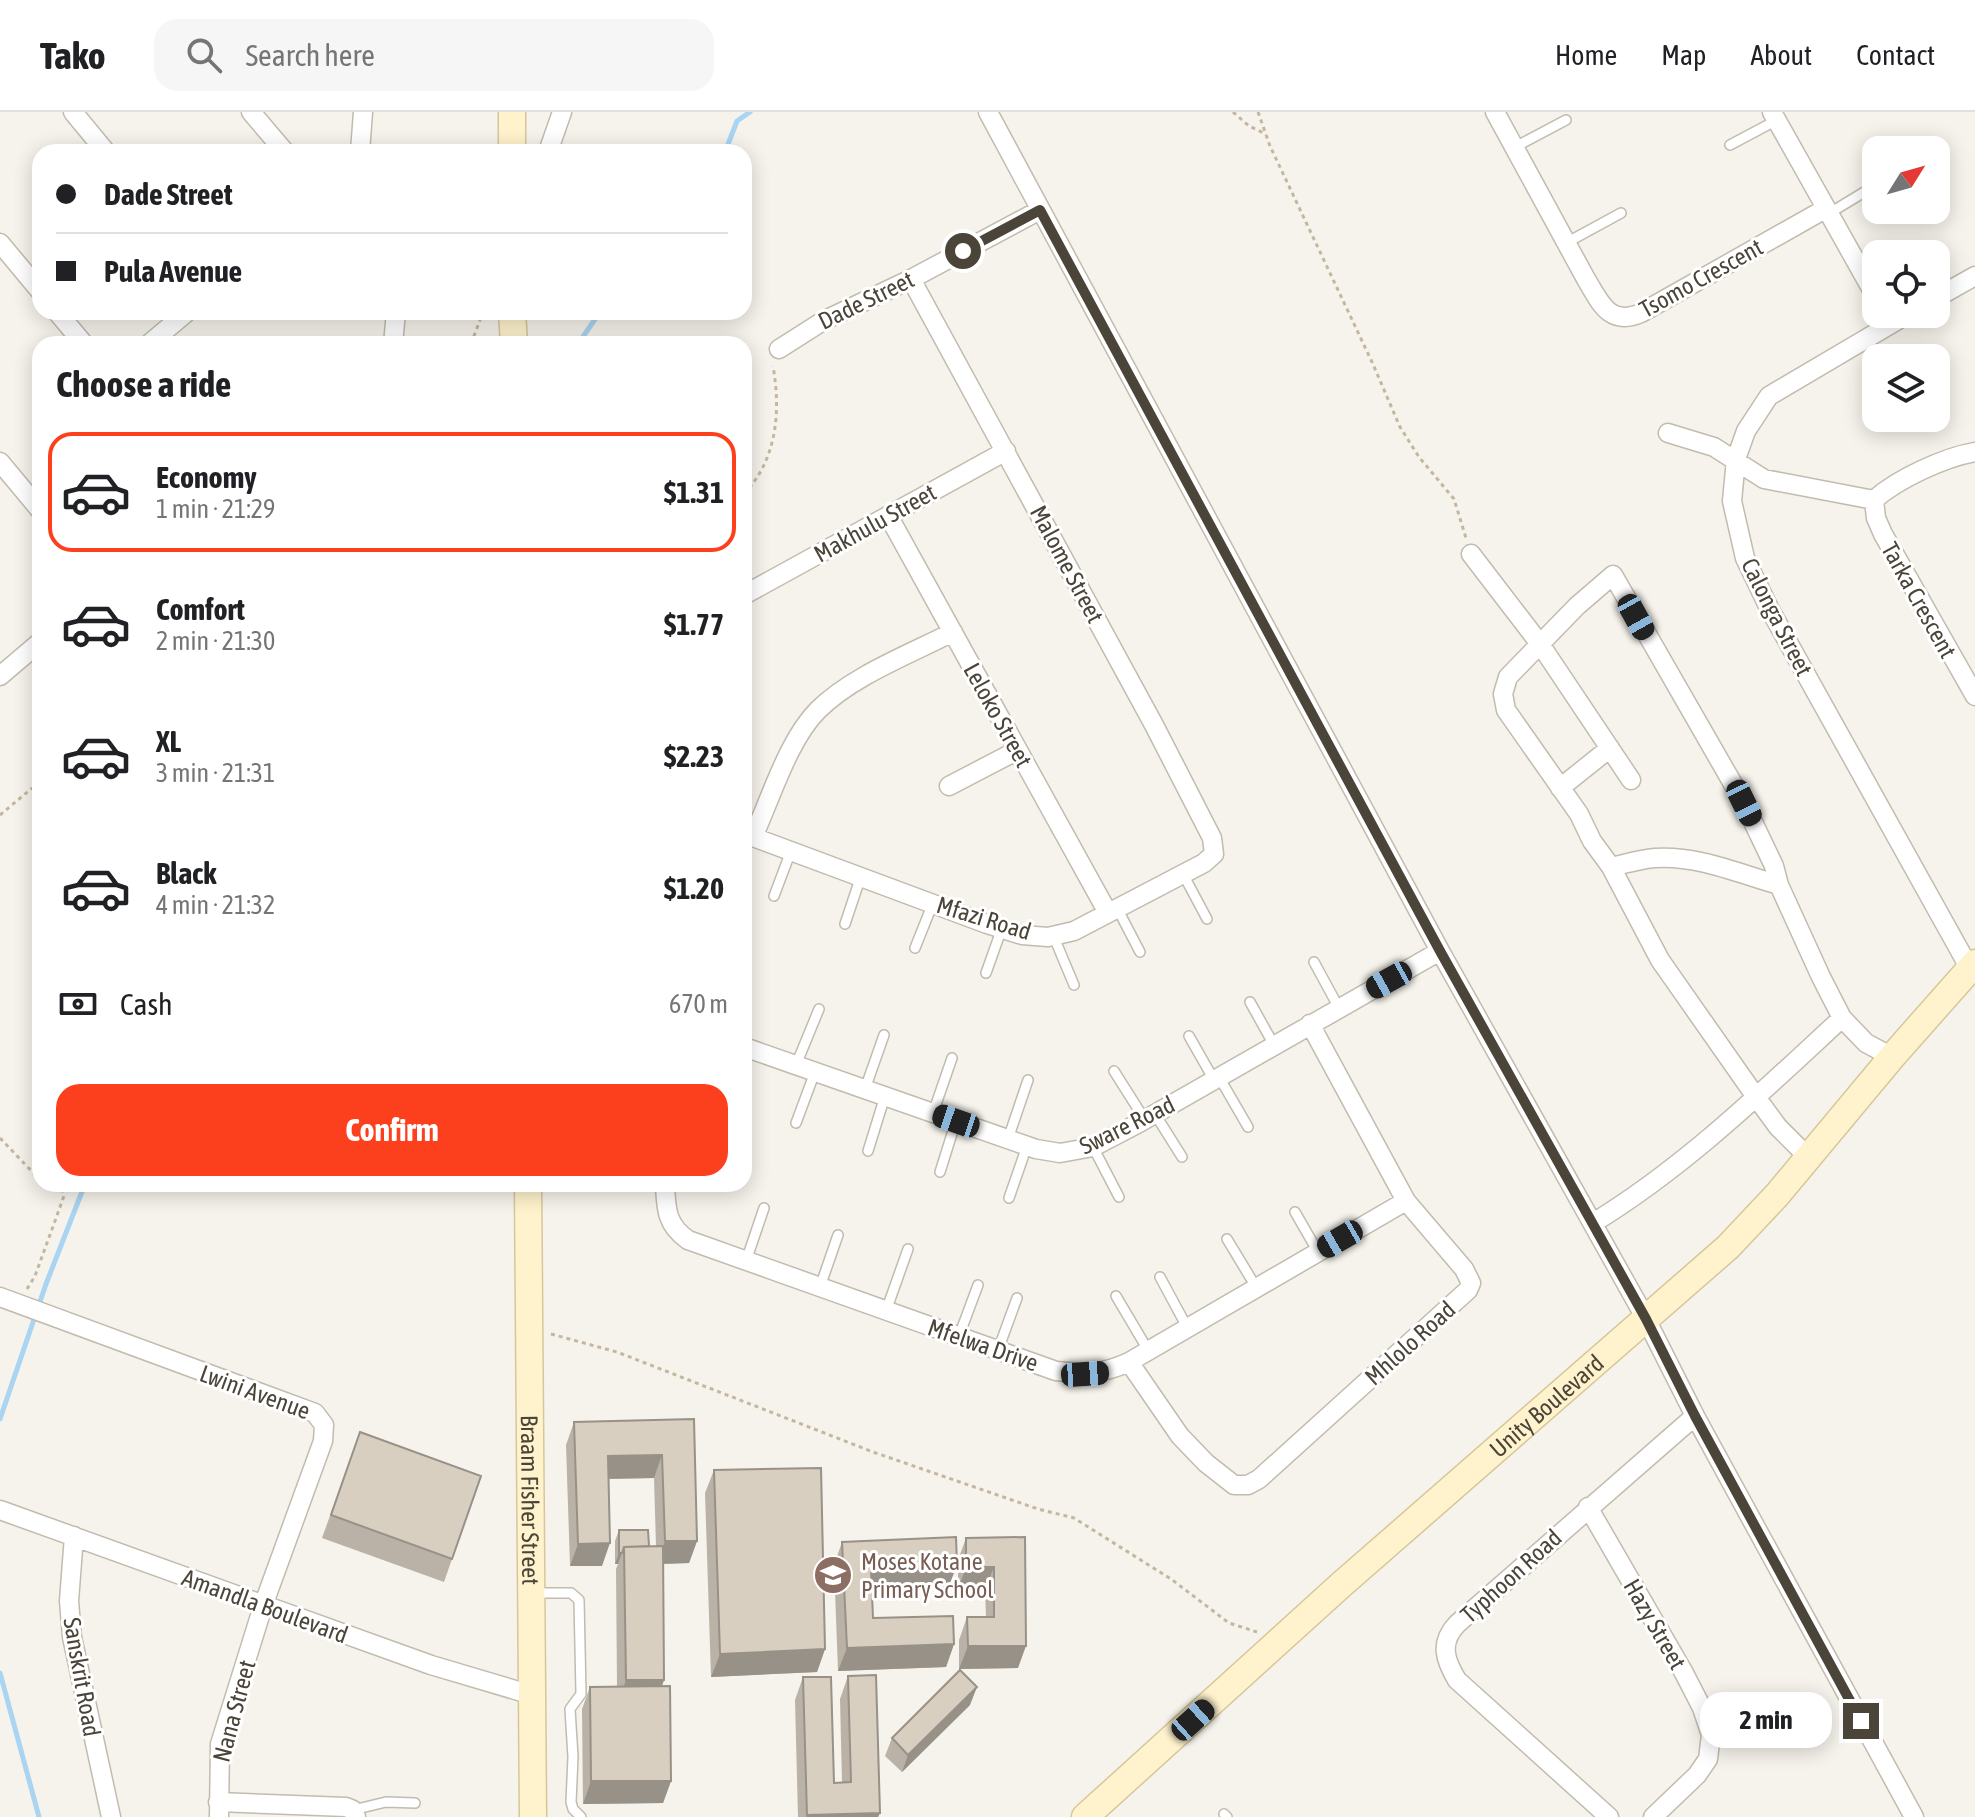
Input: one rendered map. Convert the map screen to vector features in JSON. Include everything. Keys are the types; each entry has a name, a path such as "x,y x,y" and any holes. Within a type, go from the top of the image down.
{"street":[{"path":"73,112 99,144"},
{"path":"251,112 278,144"},
{"path":"361,144 363,112"},
{"path":"512,112 512,144"},
{"path":"551,144 562,112"},
{"path":"988,112 1440,951 1646,1319 1695,1416 1914,1817"},
{"name":"Tsomo Crescent","path":"1495,112 1601,304 1615,317 1624,319 1641,313 1826,211"},
{"path":"1774,116 1862,273"},
{"name":"Dade Street","path":"779,349 823,321 911,279 1040,210"},
{"path":"0,243 32,281"},
{"path":"1950,290 1975,276"},
{"name":"Malome Street","path":"911,279 1154,725 1212,838 1214,854"},
{"path":"64,320 77,336"},
{"path":"158,336 178,320"},
{"name":"Calonga Street","path":"1874,328 1769,396 1746,431 1736,459 1732,501 1745,558 1864,783 1973,969"},
{"path":"1668,433 1714,447 1764,479 1874,500 1905,479 1975,452"},
{"name":"Makhulu Street","path":"752,591 1006,451"},
{"path":"0,462 32,500"},
{"name":"Tarka Crescent","path":"1874,500 1876,518 1883,534 1975,696"},
{"name":"Leloko Street","path":"889,517 1018,750 1112,911"},
{"path":"1471,554 1540,644 1631,780"},
{"path":"1808,1157 1778,1127 1660,960 1611,867 1560,788 1512,722 1504,703 1504,687 1508,677 1577,606 1613,575 1744,803 1842,1018 1866,1043 1892,1057"},
{"path":"752,830 791,751 818,710 867,676 953,632"},
{"path":"0,676 32,649"},
{"path":"1560,788 1610,748"},
{"path":"949,786 1018,750"},
{"name":"Mfazi Road","path":"752,837 1022,935 1074,931 1204,863 1214,854"},
{"path":"1611,867 1655,858 1675,859 1697,862 1779,885"},
{"name":"Sware Road","path":"752,1050 1027,1146 1060,1153 1075,1152 1093,1147 1150,1117 1440,951"},
{"name":"Unity Boulevard","path":"1085,1817 1752,1223 1892,1057 1973,969"},
{"path":"1593,1223 1645,1190 1756,1097 1842,1018"},
{"name":"Mhlolo Road","path":"1129,1362 1180,1436 1206,1463 1240,1487 1253,1483 1468,1290 1471,1283 1464,1269 1406,1201 1310,1024"},
{"name":"Braam Fisher Street","path":"528,1192 533,1817"},
{"name":"Mfelwa Drive","path":"665,1192 670,1223 680,1234 705,1247 1056,1371 1085,1374 1105,1372 1129,1362 1406,1201"},
{"name":"Lwini Avenue","path":"0,1297 315,1413 322,1420 325,1432 318,1460 263,1606"},
{"name":"Typhoon Road","path":"1609,1817 1457,1680 1444,1653 1447,1637 1457,1624 1588,1507 1695,1416"},
{"name":"Hazy Street","path":"1588,1507 1684,1673 1702,1708 1711,1735 1708,1759 1697,1775 1653,1817"},
{"name":"Amandla Boulevard","path":"0,1510 431,1665 532,1695"},
{"name":"Sanskrit Road","path":"74,1536 69,1601 72,1637 111,1817"},
{"name":"Nana Street","path":"218,1810 220,1744 263,1606"},
{"path":"218,1810 346,1807 354,1814"}],"lane":[{"path":"1730,145 1774,116"},
{"path":"1515,147 1566,120"},
{"path":"1826,211 1862,193"},
{"path":"1566,243 1621,213"},
{"path":"774,896 791,851"},
{"path":"1183,874 1207,919"},
{"path":"845,924 861,876"},
{"path":"915,948 933,903"},
{"path":"1112,911 1140,952"},
{"path":"986,973 1002,928"},
{"path":"1053,935 1074,985"},
{"path":"1314,962 1339,1008"},
{"path":"1250,1002 1274,1045"},
{"path":"796,1065 819,1009"},
{"path":"865,1089 884,1035"},
{"path":"1189,1036 1248,1127"},
{"path":"933,1113 952,1058"},
{"path":"1114,1071 1182,1157"},
{"path":"796,1123 815,1072"},
{"path":"1008,1139 1028,1080"},
{"path":"868,1151 885,1096"},
{"path":"940,1172 956,1121"},
{"path":"1009,1198 1027,1146"},
{"path":"1093,1147 1119,1197"},
{"path":"746,1261 764,1208"},
{"path":"1295,1212 1318,1252"},
{"path":"820,1287 838,1235"},
{"path":"1227,1239 1256,1287"},
{"path":"886,1311 908,1249"},
{"path":"1160,1277 1187,1327"},
{"path":"959,1336 978,1285"},
{"path":"1116,1296 1148,1350"},
{"path":"998,1350 1017,1298"},
{"path":"531,1593 571,1593 579,1600 581,1694 570,1709 573,1757 571,1802 581,1817"},
{"path":"354,1814 386,1802 415,1803"}],"path":[{"path":"1233,112 1249,126 1266,134"},
{"path":"1258,112 1400,427 1419,457 1454,499 1471,554"},
{"path":"752,483 763,469 773,440 777,395 773,358 779,349"},
{"path":"0,815 32,789"},
{"path":"0,1138 32,1172"},
{"path":"21,1304 35,1276 63,1192"},
{"path":"528,1327 617,1352 873,1452 1038,1509 1074,1518 1191,1592 1229,1623 1278,1642"}],"building":[{"path":"694,1419 697,1541 665,1541 662,1455 608,1456 610,1543 578,1544 574,1422"},
{"path":"360,1432 481,1476 452,1559 331,1515"},
{"path":"821,1468 825,1649 720,1654 714,1470"},
{"path":"619,1530 648,1530 649,1546 624,1547 619,1553"},
{"path":"956,1537 957,1565 871,1569 873,1618 953,1616 954,1644 847,1648 842,1542"},
{"path":"1025,1537 1026,1646 968,1646 967,1617 994,1617 994,1567 966,1567 966,1538"},
{"path":"663,1546 664,1680 626,1680 624,1547"},
{"path":"960,1670 977,1687 908,1755 892,1738"},
{"path":"876,1675 880,1813 807,1815 803,1677 831,1677 834,1783 851,1782 848,1676"},
{"path":"670,1686 671,1781 591,1781 590,1687"}],"waterway":[{"path":"728,144 737,121 750,112"},
{"path":"584,336 594,320"},
{"path":"0,1419 46,1284 82,1192"},
{"path":"0,1673 39,1817"}],"place":[{"name":"Moses Kotane Primary School","path":"833,1575"}],"route":[{"path":"963,251 1040,210 1440,951 1646,1319 1695,1416 1861,1721"}]}
